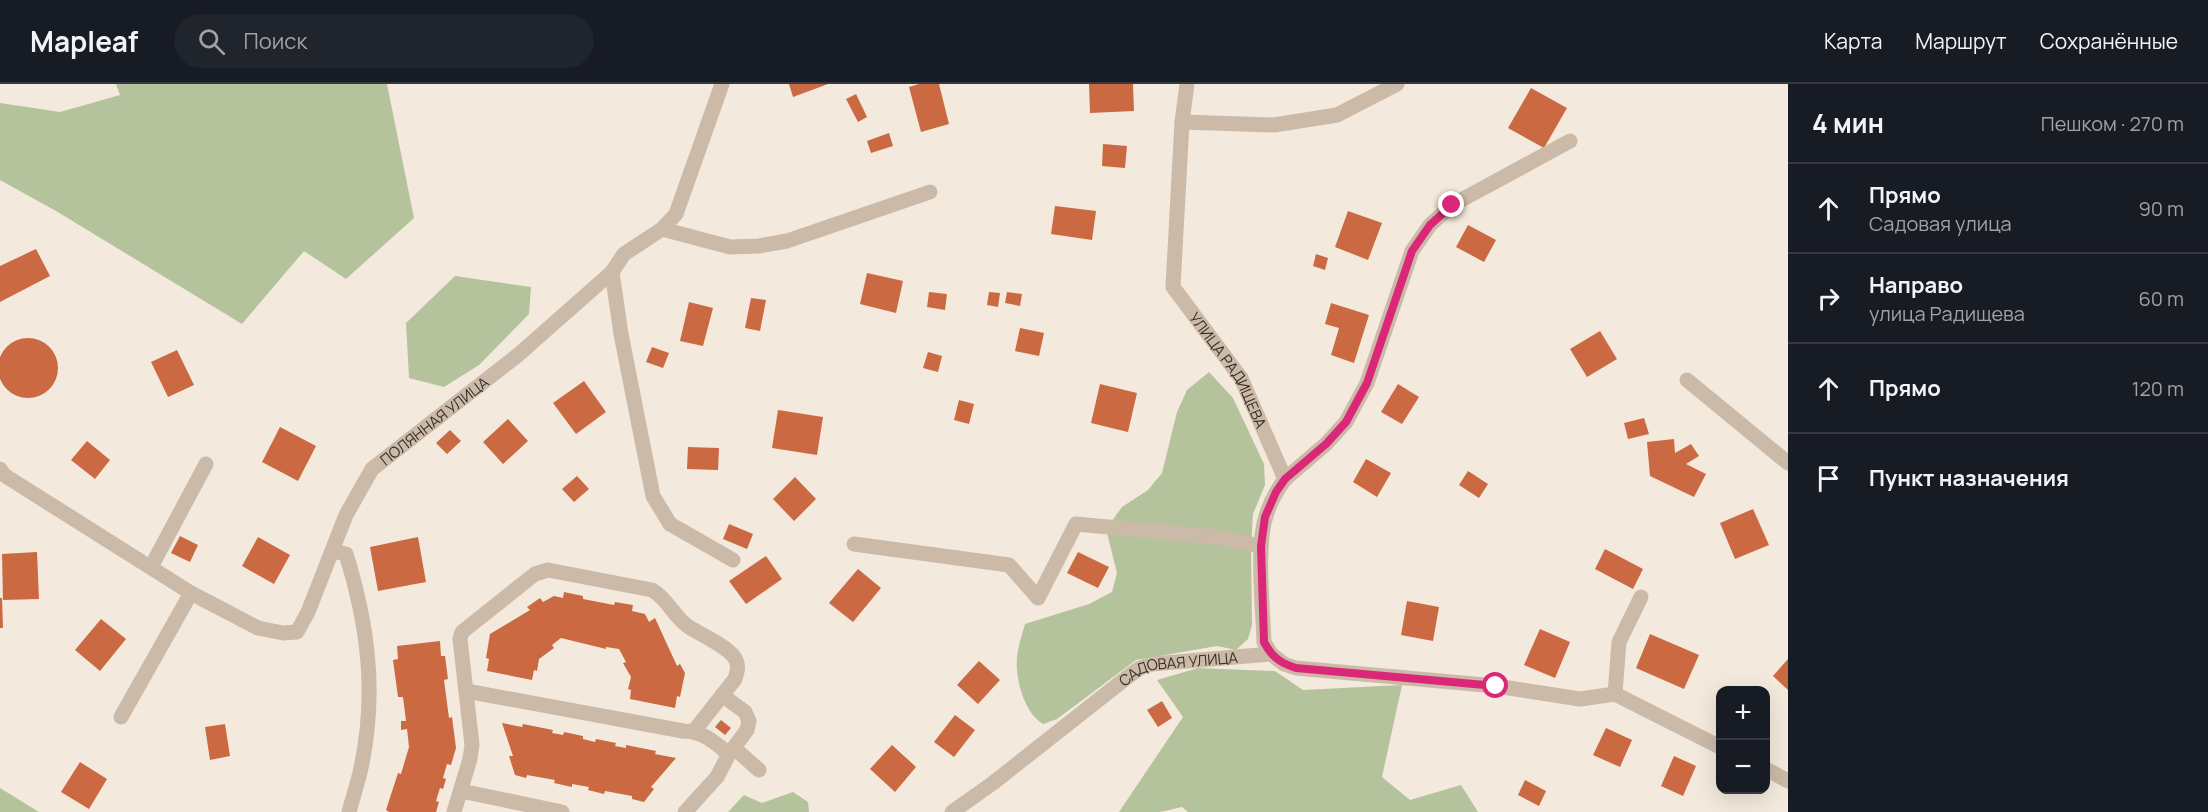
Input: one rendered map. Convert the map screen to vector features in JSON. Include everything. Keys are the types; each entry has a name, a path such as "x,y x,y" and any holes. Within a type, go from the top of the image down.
{"street":[{"name":"ПОЛЯННАЯ УЛИЦА","path":"0,469 4,475 191,593 258,628 283,633 297,632 308,612 346,515 372,469 518,355 612,272 624,254 662,229 676,214 722,84"},
{"name":"УЛИЦА РАДИЩЕВА","path":"1187,84 1182,122 1173,287 1242,378 1285,479"},
{"path":"1182,122 1274,125 1337,115 1396,84"},
{"path":"1570,141 1452,205 1430,225 1412,251 1367,383 1346,422 1326,444 1285,479 1276,492 1265,517 1261,546 1264,642 1271,654 1284,664 1296,668 1496,686 1580,699 1616,694 1716,745"},
{"path":"662,229 730,247 759,246 787,241 930,192"},
{"path":"612,272 621,334 653,496 670,524 733,560"},
{"path":"1687,380 1788,463"},
{"path":"151,567 206,464"},
{"path":"854,544 1009,565 1038,598 1076,524 1216,537 1261,546"},
{"path":"333,551 346,554 359,594 369,654 368,714 361,768 349,812"},
{"path":"454,812 472,745 460,639 462,632 535,574 548,570 652,590 662,596 686,625 729,651 736,660 738,670 735,679 694,731"},
{"path":"121,717 191,593"},
{"path":"1616,694 1619,642 1641,597"},
{"name":"САДОВАЯ УЛИЦА","path":"952,812 993,783 1140,668 1152,664 1271,654"},
{"path":"466,691 683,731 694,731 705,735 759,770"},
{"path":"685,812 717,777 731,751 747,730 749,721 745,712 722,694"},
{"path":"1770,771 1788,780"},
{"path":"460,790 562,812"}],"green space":[{"path":"116,84 387,84 414,218 346,279 304,251 242,324 56,211 0,180 0,103 60,112 120,95"},
{"path":"455,276 531,287 529,314 479,365 444,387 409,378 406,323"},
{"path":"1209,372 1233,398 1264,464 1265,485 1253,514 1252,625 1248,639 1236,650 1217,646 1136,660 1057,719 1043,724 1036,719 1026,704 1019,685 1018,653 1025,624 1089,604 1112,592 1117,573 1106,529 1122,507 1148,490 1162,473 1177,412 1187,390"},
{"path":"1198,668 1275,671 1303,690 1402,685 1382,777 1410,800 1461,785 1478,812 1188,812 1182,807 1160,812 1119,812 1183,717 1157,680"},
{"path":"0,788 39,812 0,812"},
{"path":"793,792 808,802 809,812 728,812 744,795 762,803"}],"building":[{"path":"789,84 828,84 793,97"},
{"path":"919,84 939,84 949,124 921,132 909,87"},
{"path":"1089,84 1133,84 1134,111 1090,113"},
{"path":"1531,88 1567,108 1544,148 1508,128"},
{"path":"856,94 867,117 858,122 846,99"},
{"path":"889,133 893,146 871,153 867,141"},
{"path":"1103,144 1127,146 1125,168 1102,166"},
{"path":"1055,206 1096,211 1092,240 1051,234"},
{"path":"1348,211 1382,223 1368,260 1335,247"},
{"path":"1468,225 1496,240 1484,262 1456,247"},
{"path":"36,249 50,276 0,302 0,266"},
{"path":"1316,254 1328,258 1325,270 1313,266"},
{"path":"867,273 903,281 896,313 860,304"},
{"path":"929,292 947,294 945,310 927,307"},
{"path":"989,292 1000,293 998,307 987,305"},
{"path":"1007,292 1022,294 1020,306 1005,303"},
{"path":"751,298 766,300 760,331 745,328"},
{"path":"689,302 713,308 703,346 680,341"},
{"path":"1331,303 1369,315 1354,363 1331,355 1339,328 1325,324"},
{"path":"1020,328 1044,333 1039,356 1015,351"},
{"path":"1600,331 1617,359 1587,377 1570,349"},
{"path":"22,339 34,339 44,343 53,352 57,362 57,374 53,384 44,393 34,397 22,397 12,393 3,384 -1,374 -1,362 3,352 12,343"},
{"path":"652,347 669,353 663,368 646,362"},
{"path":"177,350 194,385 168,397 151,362"},
{"path":"928,352 942,356 938,372 923,368"},
{"path":"584,381 606,412 576,434 553,403"},
{"path":"1100,384 1137,393 1128,432 1091,423"},
{"path":"1398,384 1419,397 1402,424 1381,412"},
{"path":"959,400 974,404 969,424 954,420"},
{"path":"778,410 823,417 817,455 772,448"},
{"path":"1644,418 1649,434 1628,439 1624,423"},
{"path":"508,419 528,441 503,464 483,442"},
{"path":"280,427 316,446 298,481 262,462"},
{"path":"450,430 461,441 447,454 436,443"},
{"path":"1674,439 1675,453 1691,444 1699,456 1686,464 1706,474 1694,497 1650,476 1647,442"},
{"path":"87,441 110,460 95,479 71,460"},
{"path":"688,447 719,448 718,470 687,469"},
{"path":"1366,459 1391,473 1377,497 1353,482"},
{"path":"1468,471 1488,484 1479,498 1459,485"},
{"path":"577,476 589,489 574,502 562,489"},
{"path":"795,477 816,499 794,521 773,499"},
{"path":"1753,509 1769,545 1735,559 1720,523"},
{"path":"729,524 753,534 747,549 723,539"},
{"path":"180,536 198,545 190,562 171,553"},
{"path":"258,537 290,555 274,584 242,566"},
{"path":"418,537 426,582 378,591 370,547"},
{"path":"1605,549 1643,569 1633,589 1595,569"},
{"path":"37,552 39,599 3,600 2,554"},
{"path":"1078,552 1109,567 1098,588 1067,573"},
{"path":"766,556 782,579 746,604 729,581"},
{"path":"858,569 881,588 853,622 829,603"},
{"path":"564,592 583,596 583,599 614,605 615,602 633,605 632,611 645,614 649,622 655,618 677,666 680,664 685,673 675,708 630,699 631,690 628,689 631,677 623,663 626,662 619,649 606,647 606,649 561,638 552,645 554,648 539,659 537,671 534,670 532,680 487,671 489,659 486,658 490,634 530,610 527,607 540,598 543,602 554,596 563,598"},
{"path":"0,598 2,598 3,628 0,628"},
{"path":"1407,601 1439,607 1433,641 1401,635"},
{"path":"101,619 126,639 100,671 75,650"},
{"path":"1540,629 1570,642 1555,678 1524,665"},
{"path":"1650,634 1699,655 1684,689 1636,668"},
{"path":"440,641 441,656 445,656 448,679 444,680 456,748 451,765 447,764 443,778 446,779 436,801 439,802 436,812 389,812 386,810 409,747 407,729 401,730 401,721 406,721 403,697 398,697 393,660 398,659 397,646"},
{"path":"1788,659 1788,690 1773,676"},
{"path":"979,661 1000,680 978,704 957,685"},
{"path":"1162,701 1172,718 1158,727 1147,710"},
{"path":"955,715 975,730 954,757 934,742"},
{"path":"721,720 731,728 725,735 715,727"},
{"path":"502,723 522,727 523,724 553,730 552,733 563,735 564,732 583,736 583,739 595,742 596,739 616,743 615,746 626,748 626,745 676,758 651,787 654,789 644,802 632,799 632,796 605,791 604,794 588,790 589,787 572,784 572,787 554,783 555,780 515,775 509,756 513,756"},
{"path":"225,724 230,756 210,760 205,727"},
{"path":"1606,728 1632,740 1620,767 1593,755"},
{"path":"892,745 916,767 895,792 870,769"},
{"path":"1674,756 1696,766 1683,796 1661,786"},
{"path":"80,762 107,779 89,809 61,792"},
{"path":"1525,780 1546,791 1539,806 1518,795"}],"route":[{"path":"1452,205 1430,225 1412,251 1367,383 1346,422 1326,444 1285,479 1276,492 1265,517 1261,546 1264,642 1271,654 1284,664 1296,668 1496,686"}]}
